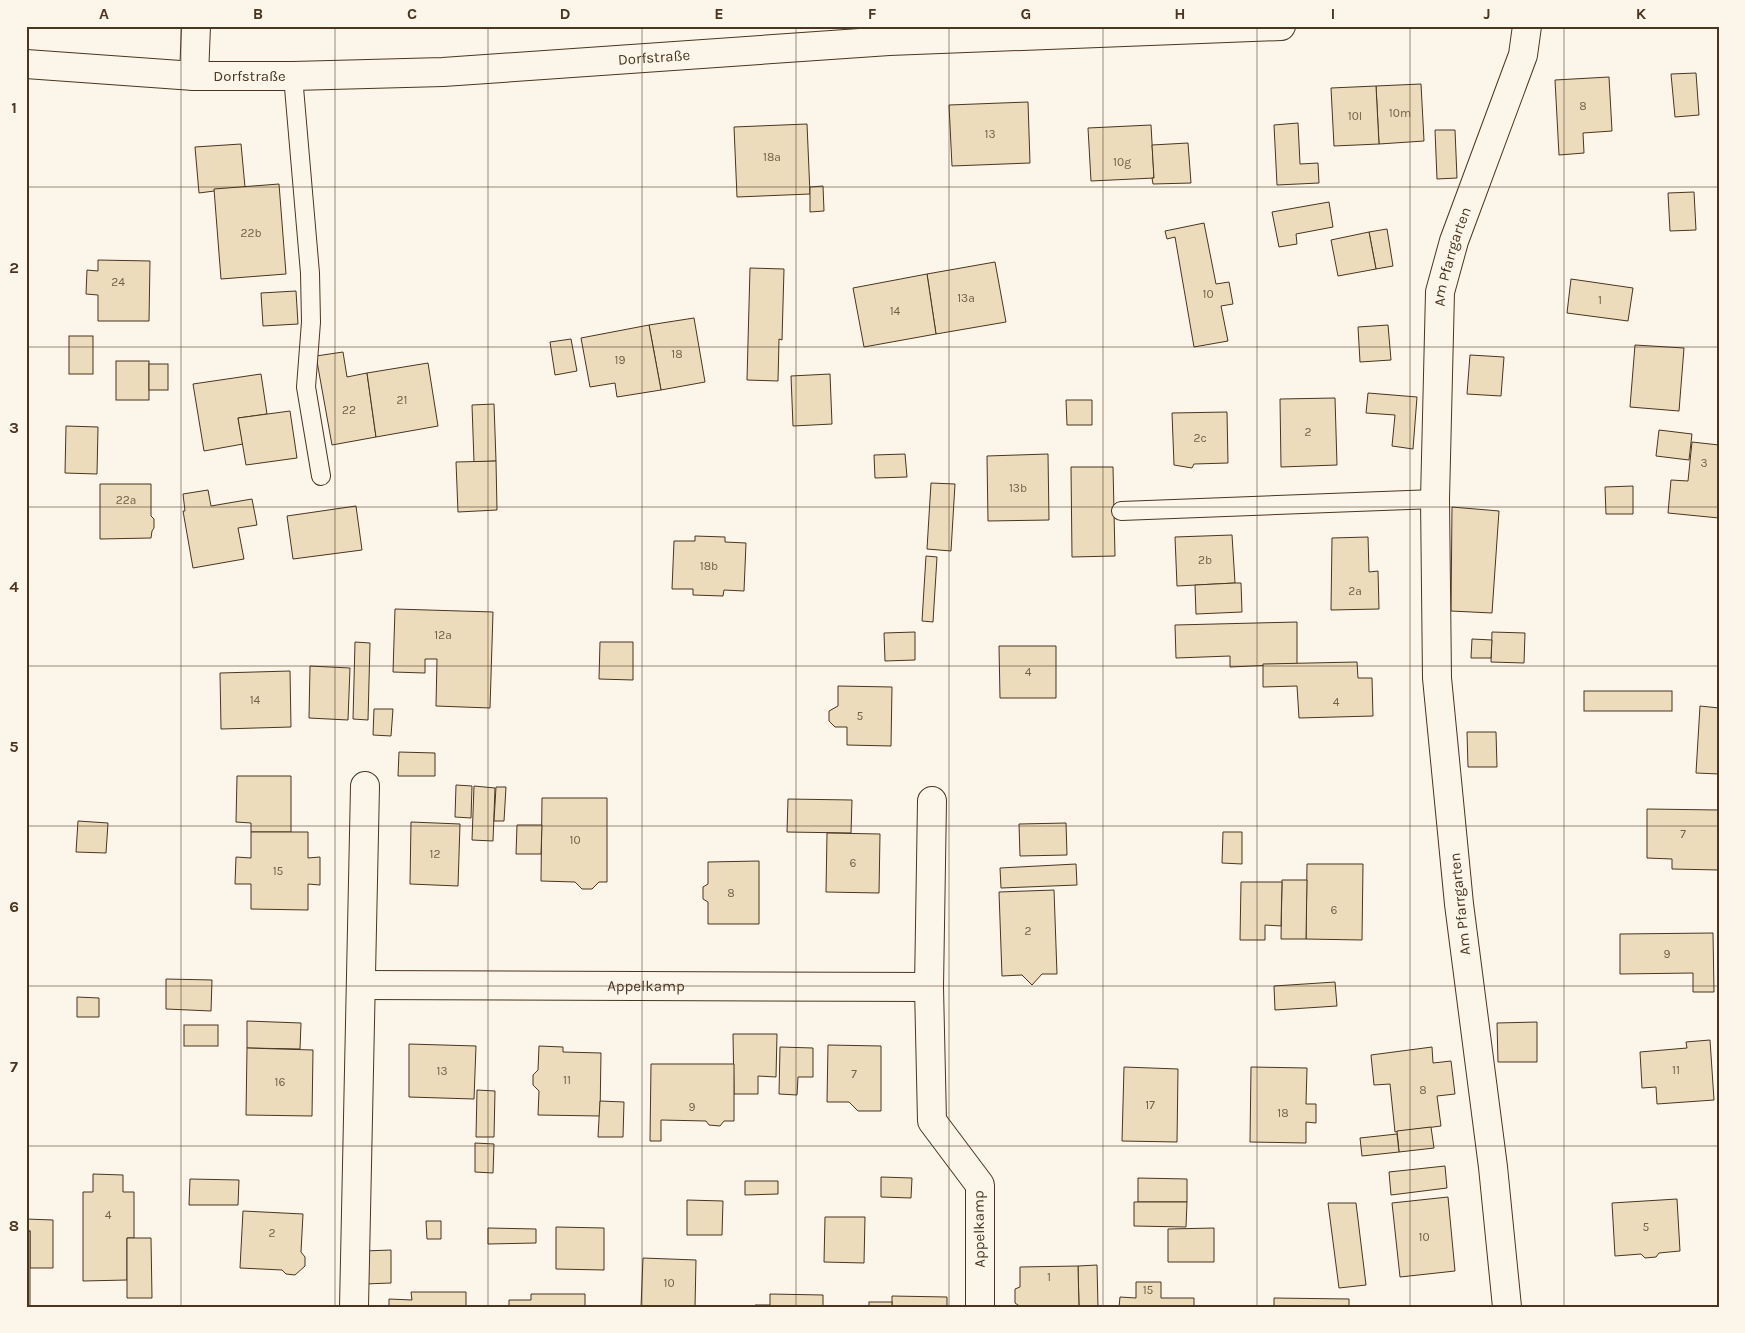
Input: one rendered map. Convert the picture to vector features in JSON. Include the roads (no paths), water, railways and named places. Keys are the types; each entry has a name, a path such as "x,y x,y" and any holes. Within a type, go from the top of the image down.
{"street":[{"path":"194,76 196,26"},
{"name":"Dorfstraße","path":"26,64 194,76 293,76 443,72 889,41 1281,26"},
{"name":"Am Pfarrgarten","path":"1507,1307 1493,1167 1459,904 1437,678 1435,499 1440,292 1454,242 1523,55 1527,26"},
{"path":"354,1307 365,786"},
{"name":"Appelkamp","path":"932,802 929,987 932,1121 980,1186 980,1307"},
{"name":"Appelkamp","path":"362,985 929,987"}],"lane":[{"path":"293,76 310,273 311,322 306,387 321,476"},
{"path":"1121,511 1435,499"}]}
